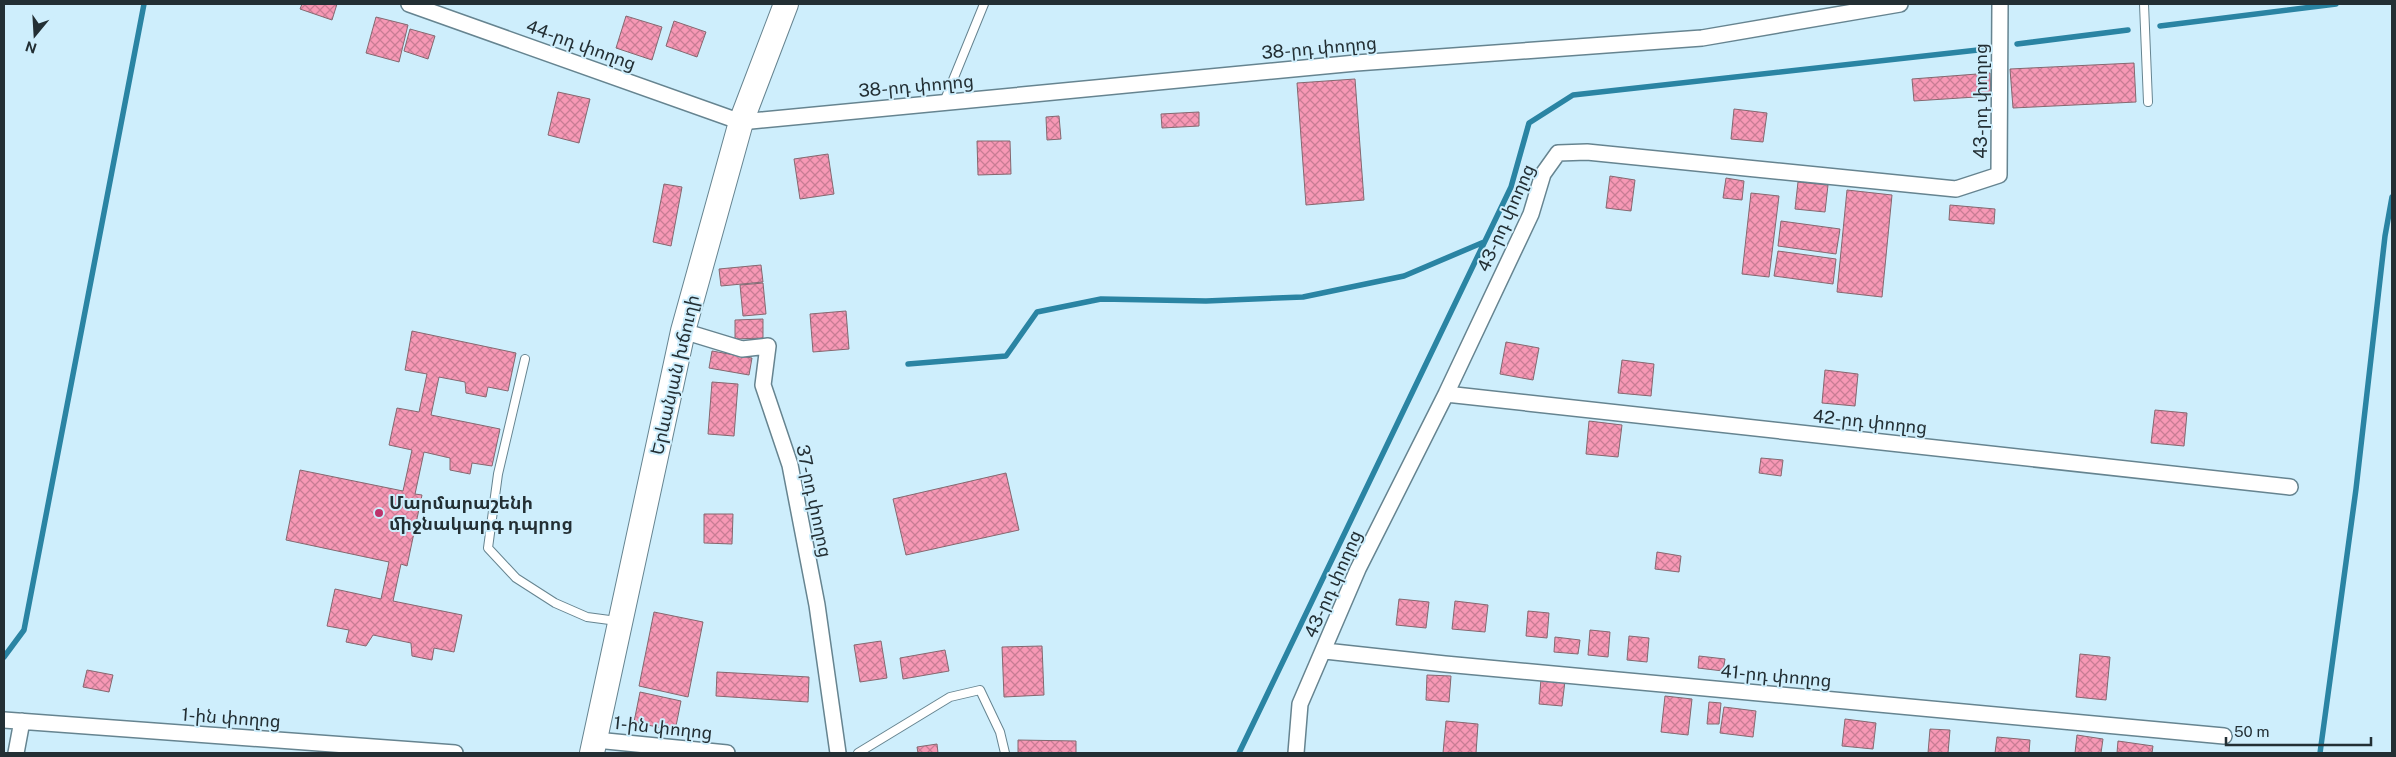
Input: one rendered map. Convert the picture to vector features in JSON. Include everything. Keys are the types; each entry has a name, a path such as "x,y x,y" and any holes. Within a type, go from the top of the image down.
{"main road":[{"name":"Երևանյան խճուղի","path":"594,747 619,622 683,331 741,122 786,4"}],"street":[{"name":"44-րդ փողոց","path":"409,4 741,122"},
{"name":"38-րդ փողոց","path":"741,122 1356,63 1702,38 1900,4"},
{"name":"43-րդ փողոց","path":"1296,753 1300,704 1325,651 1358,569 1446,394 1531,214 1543,174 1558,153 1587,152 1956,189 1999,176 2000,4"},
{"name":"37-րդ փողոց","path":"683,331 742,349 768,346 763,385 790,464 817,605 838,753"},
{"name":"42-րդ փողոց","path":"1446,394 2290,487"},
{"name":"41-րդ փողոց","path":"1325,651 1445,664 2224,736"},
{"name":"1-ին փողոց","path":"4,720 455,753"},
{"path":"16,753 22,721"},
{"name":"1-ին փողոց","path":"594,747 727,753"}],"lane":[{"path":"944,102 984,4"},
{"path":"2144,4 2148,102"},
{"path":"524,359 498,474 488,548 516,578 555,603 587,617 619,622"},
{"path":"858,753 950,697 980,690 1000,732 1005,753"}],"building":[{"path":"302,4 337,4 332,20 300,9"},
{"path":"626,16 662,27 652,60 616,48"},
{"path":"376,17 408,25 399,62 366,53"},
{"path":"674,21 706,32 697,57 666,46"},
{"path":"410,29 435,36 428,59 404,51"},
{"path":"2134,63 2136,102 2013,108 2010,69"},
{"path":"1990,73 1991,96 1914,101 1912,79"},
{"path":"1355,79 1364,200 1306,205 1297,83"},
{"path":"558,92 590,99 579,143 548,135"},
{"path":"1734,109 1767,113 1763,142 1731,139"},
{"path":"1199,112 1199,126 1162,128 1161,114"},
{"path":"1059,116 1061,139 1047,140 1046,117"},
{"path":"977,141 1010,141 1011,174 978,175"},
{"path":"828,154 834,194 800,199 794,159"},
{"path":"1610,176 1635,180 1631,211 1606,208"},
{"path":"1726,178 1744,181 1742,200 1723,198"},
{"path":"1798,182 1828,185 1825,212 1795,209"},
{"path":"664,184 682,187 671,246 653,242"},
{"path":"1847,190 1892,195 1882,297 1837,292"},
{"path":"1751,193 1779,196 1769,277 1742,274"},
{"path":"1950,205 1995,209 1994,224 1949,220"},
{"path":"1781,221 1840,229 1836,254 1778,246"},
{"path":"1778,251 1836,259 1833,284 1774,276"},
{"path":"761,265 763,282 721,286 719,269"},
{"path":"763,283 766,314 743,316 740,285"},
{"path":"846,311 849,349 813,352 810,314"},
{"path":"763,319 763,338 735,339 735,320"},
{"path":"412,331 516,353 508,391 488,387 486,397 466,393 465,382 439,377 431,415 500,429 492,466 472,463 470,474 450,470 450,458 424,452 415,494 422,495 407,566 401,564 393,601 462,615 454,652 434,648 432,660 412,656 411,643 373,635 366,646 346,642 349,630 327,626 335,589 381,599 389,562 286,540 300,470 403,491 412,450 389,445 397,408 419,412 427,374 405,370"},
{"path":"1506,342 1539,348 1533,380 1500,374"},
{"path":"712,351 752,358 749,375 709,368"},
{"path":"1622,360 1654,364 1651,396 1618,393"},
{"path":"1825,370 1858,374 1855,406 1822,403"},
{"path":"712,382 738,384 734,436 708,434"},
{"path":"2155,410 2187,413 2184,446 2151,443"},
{"path":"1589,421 1622,425 1618,457 1586,454"},
{"path":"1761,458 1783,460 1781,476 1759,473"},
{"path":"1006,473 1019,530 906,555 893,499"},
{"path":"704,514 733,514 732,544 704,543"},
{"path":"1657,552 1681,556 1679,572 1655,569"},
{"path":"1399,599 1429,602 1426,628 1396,625"},
{"path":"1455,601 1488,605 1485,632 1452,629"},
{"path":"1528,611 1549,613 1547,638 1526,636"},
{"path":"654,612 703,622 688,697 639,686"},
{"path":"1590,630 1610,632 1608,657 1588,655"},
{"path":"1629,636 1649,638 1647,662 1627,660"},
{"path":"1555,637 1580,640 1578,654 1554,652"},
{"path":"881,641 887,678 860,682 854,645"},
{"path":"1042,646 1044,695 1004,697 1002,647"},
{"path":"945,650 949,671 903,679 900,658"},
{"path":"2080,654 2110,657 2106,700 2076,697"},
{"path":"1699,656 1725,659 1723,671 1698,668"},
{"path":"87,670 113,675 109,692 83,687"},
{"path":"717,672 809,677 808,702 716,696"},
{"path":"1427,675 1451,676 1449,702 1426,700"},
{"path":"1541,679 1565,681 1562,706 1539,704"},
{"path":"640,692 681,701 675,731 634,722"},
{"path":"1665,696 1692,699 1688,735 1661,732"},
{"path":"1709,702 1721,703 1719,724 1707,724"},
{"path":"1724,707 1756,711 1753,737 1720,733"},
{"path":"1845,719 1876,723 1873,749 1842,746"},
{"path":"1446,721 1478,724 1476,753 1443,753"},
{"path":"1930,729 1950,730 1948,753 1928,753"},
{"path":"2077,735 2103,739 2101,753 2075,753"},
{"path":"1997,737 2030,740 2029,753 1995,753"},
{"path":"1018,740 1076,741 1076,753 1018,753"},
{"path":"2118,741 2153,746 2152,753 2117,753"},
{"path":"937,744 938,753 918,753 917,747"}],"waterway":[{"path":"4,657 24,630 144,4"},
{"path":"2160,26 2336,4"},
{"path":"2017,44 2128,30"},
{"path":"1239,753 1511,187 1529,123 1573,95 1987,49"},
{"path":"2320,753 2356,489 2385,236 2392,197"},
{"path":"908,364 1006,356 1037,312 1101,299 1206,301 1303,297 1404,276 1484,242"}],"place":[{"name":"Մարմարաշենի միջնակարգ դպրոց","path":"379,513"}]}
